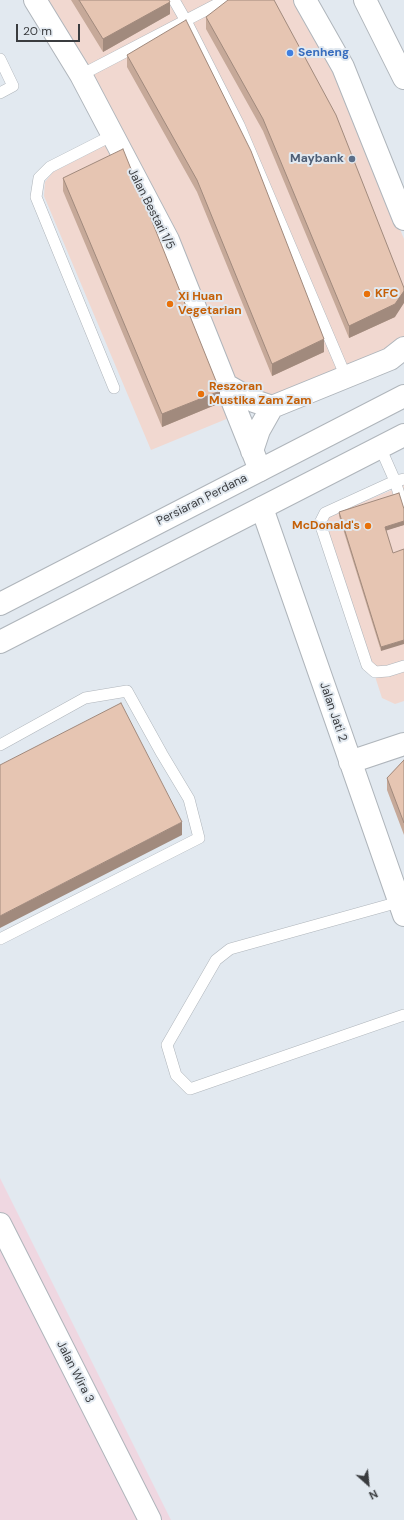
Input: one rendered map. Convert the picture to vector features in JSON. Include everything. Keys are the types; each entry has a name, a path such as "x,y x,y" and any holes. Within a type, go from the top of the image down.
{"street":[{"name":"Jalan Bestari 1/5","path":"35,0 81,76 168,240 256,461"},
{"path":"305,0 343,67 404,218"},
{"path":"365,0 404,78"},
{"path":"256,461 259,430 272,408 390,359 404,348"},
{"path":"226,385 254,401 272,408"},
{"name":"Persiaran Perdana","path":"0,604 256,461 404,396"},
{"path":"0,642 404,435"},
{"name":"Jalan Jati 2","path":"262,508 402,908"},
{"path":"350,762 404,744"},
{"name":"Jalan Wira 3","path":"0,1224 150,1520"}],"lane":[{"path":"174,0 239,125 346,377"},
{"path":"81,76 225,0"},
{"path":"0,59 13,86 0,93"},
{"path":"113,135 50,167 39,178 36,197 114,388"},
{"path":"380,447 399,480 404,510"},
{"path":"399,480 325,513 320,522 367,665 375,672 388,671 404,666"},
{"path":"0,745 85,698 127,691 189,799 199,838 0,939"},
{"path":"402,908 230,949 216,960 167,1045 176,1075 190,1088 404,1015"}],"shaded area":[{"path":"44,0 297,0 333,64 404,239 404,339 387,353 151,450 44,196 45,182 53,172 123,136"},
{"path":"404,485 404,701 395,704 382,698 326,525 327,517"},
{"path":"0,1178 171,1520 0,1520"}],"building":[{"path":"79,0 169,0 170,2 103,39"},
{"path":"228,0 274,0 336,115 404,288 404,291 395,304 349,326 263,119 206,17"},
{"path":"186,20 251,151 324,339 272,364 197,180 127,55"},
{"path":"123,149 220,391 162,414 63,178"},
{"path":"399,493 404,509 404,521 385,527 393,553 404,549 404,640 381,647 339,512"},
{"path":"121,703 182,822 0,916 0,765"},
{"path":"404,760 404,823 387,778"}],"place":[{"name":"Senheng","path":"290,53"},
{"name":"Maybank","path":"352,159"},
{"name":"KFC","path":"367,294"},
{"name":"Xi Huan Vegetarian","path":"170,304"},
{"name":"Reszoran Mustika Zam Zam","path":"201,394"},
{"name":"McDonald's","path":"368,526"}]}
